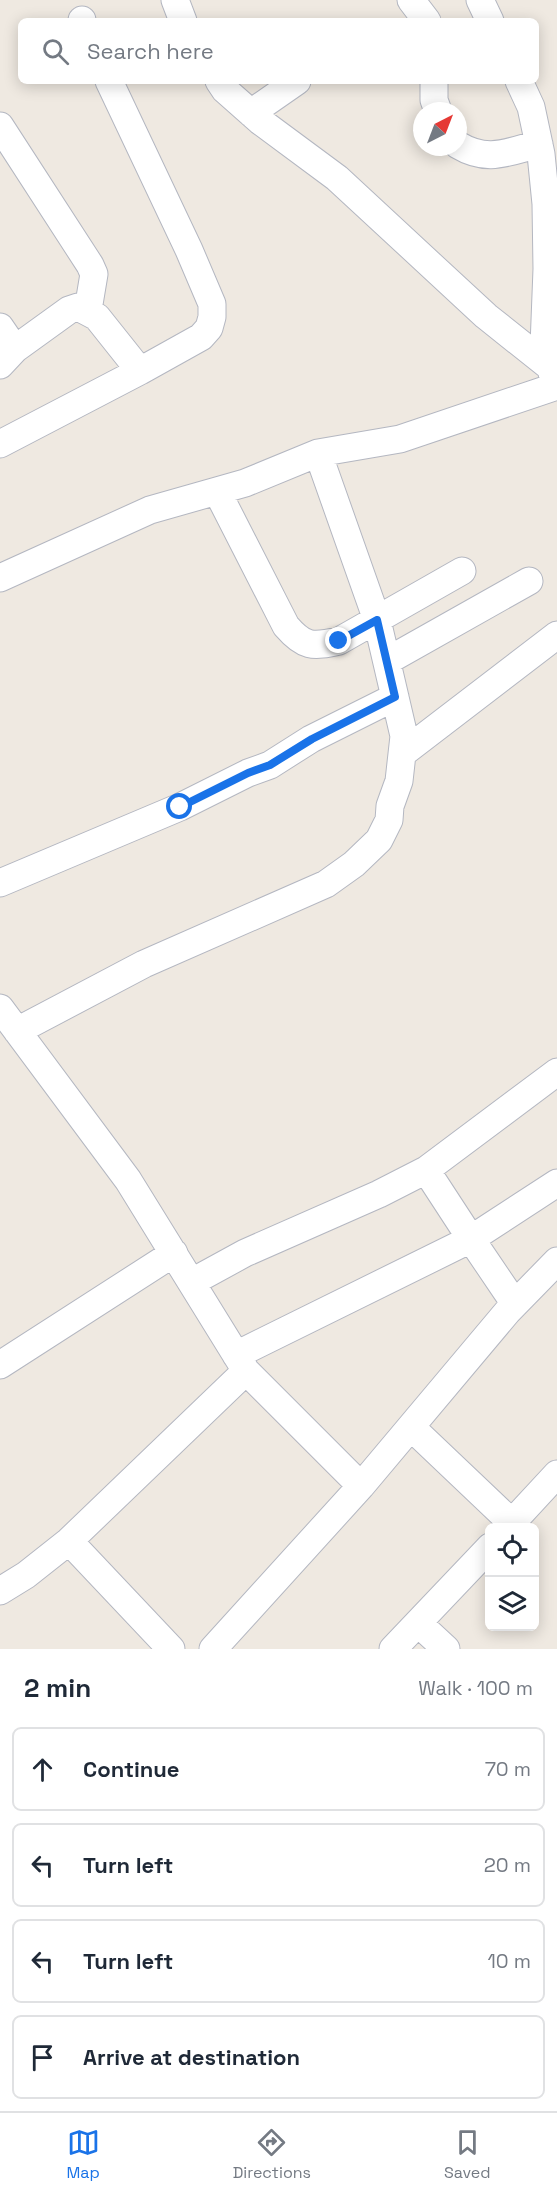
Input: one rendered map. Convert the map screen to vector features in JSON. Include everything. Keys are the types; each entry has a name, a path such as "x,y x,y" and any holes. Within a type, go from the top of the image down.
{"street":[{"path":"175,0 182,18"},
{"path":"411,0 425,18"},
{"path":"480,0 489,18"},
{"path":"0,444 140,371 201,337 209,328 212,304 111,84"},
{"path":"221,84 251,113 337,178 555,383"},
{"path":"251,113 293,84"},
{"path":"434,84 435,102"},
{"path":"520,84 531,107 539,144 546,204 547,269 544,346 555,383"},
{"path":"0,126 90,265 93,274 88,310"},
{"path":"467,150 475,154 490,156 539,144"},
{"path":"0,327 8,357 69,310 78,306 97,317 140,371"},
{"path":"0,578 150,510 245,483 318,453 399,439 555,383"},
{"path":"17,1031 144,964 326,884 354,864 379,840 389,820 390,806 399,781 404,736 377,620 318,453"},
{"path":"216,491 286,626 308,645 339,641 462,571"},
{"path":"387,661 529,580"},
{"path":"403,753 557,635"},
{"path":"0,883 180,807 248,773 270,765 312,739 395,697"},
{"path":"0,1008 128,1180 241,1363 361,1486"},
{"path":"192,1282 245,1253 379,1194 426,1170 557,1072"},
{"path":"426,1170 515,1304"},
{"path":"0,1591 26,1575 69,1541 241,1363 471,1239 557,1183"},
{"path":"0,1365 174,1254"},
{"path":"213,1649 361,1486 515,1304 557,1261"},
{"path":"411,1427 508,1523"},
{"path":"512,1523 557,1473"},
{"path":"69,1541 171,1649"},
{"path":"393,1649 485,1551"},
{"path":"418,1623 446,1649"}],"route":[{"path":"180,807 248,773 270,765 312,739 395,697 377,620 339,641"}]}
